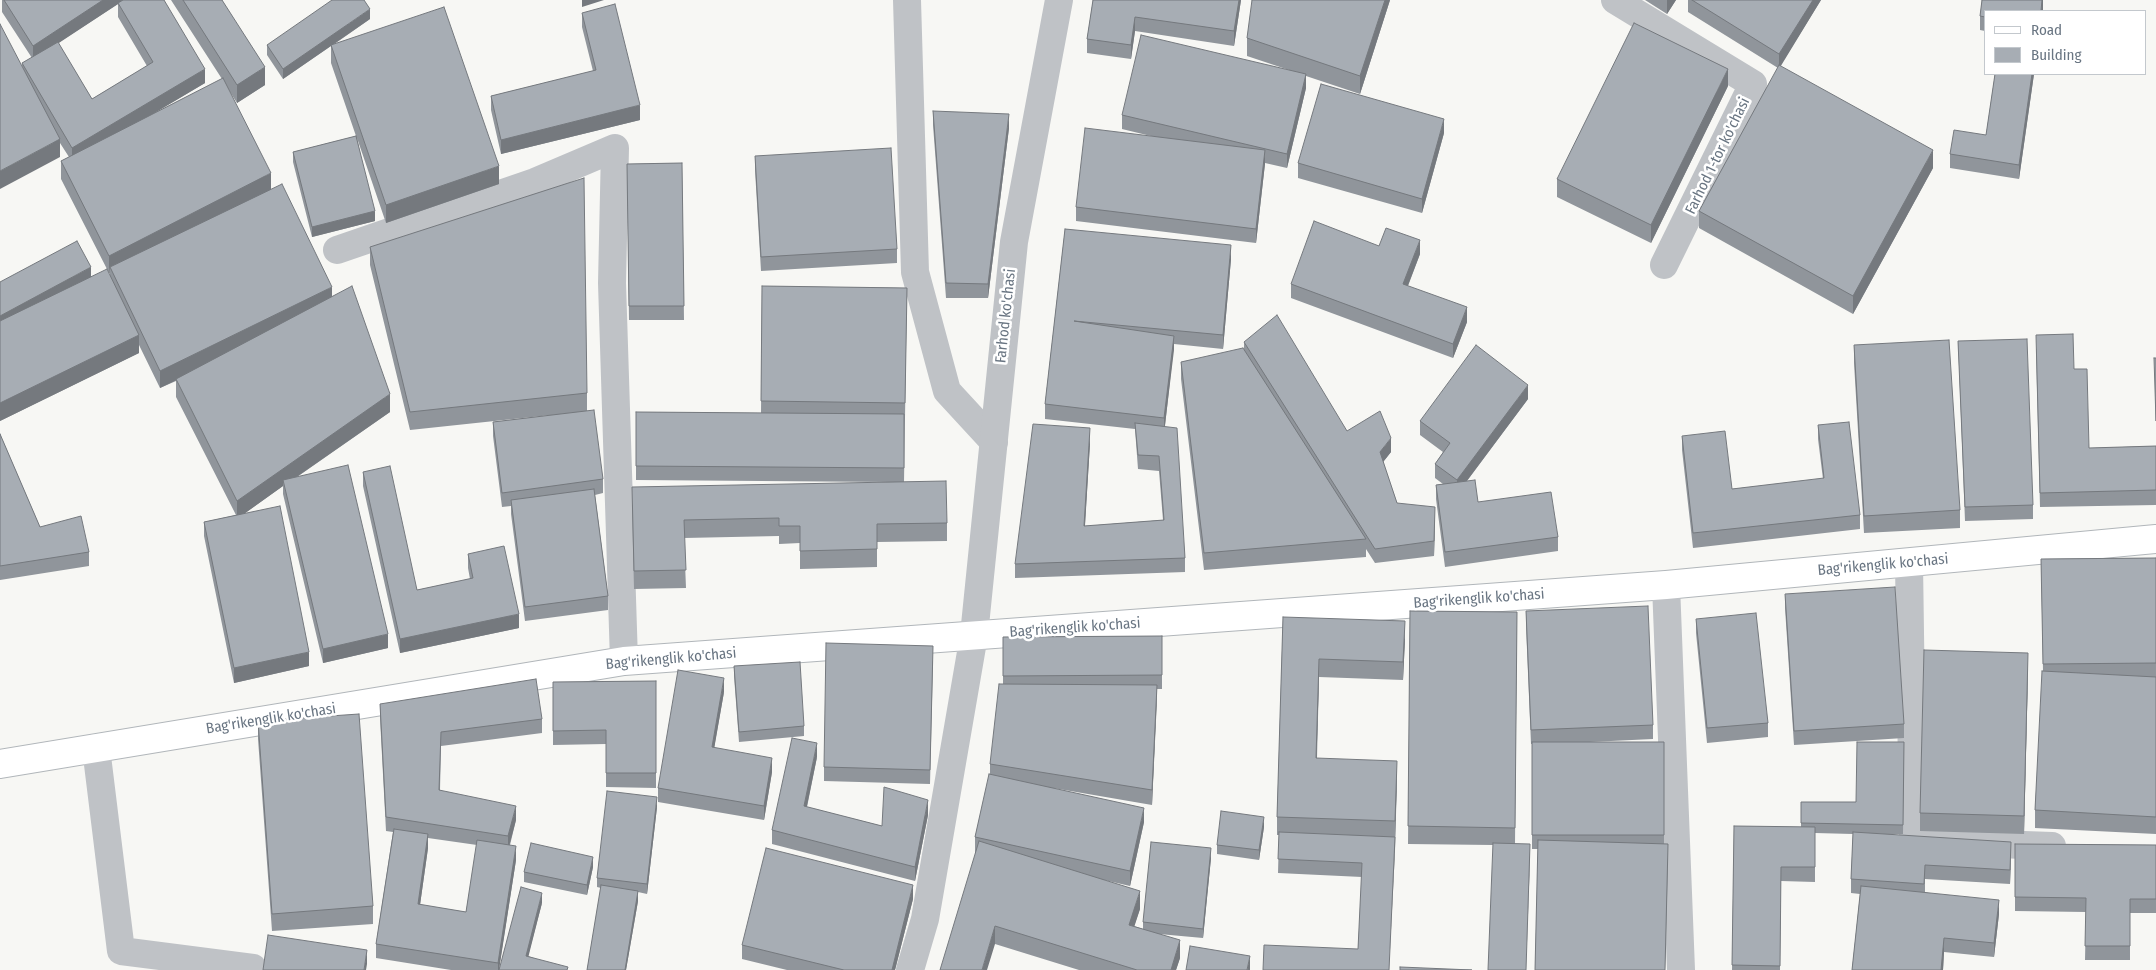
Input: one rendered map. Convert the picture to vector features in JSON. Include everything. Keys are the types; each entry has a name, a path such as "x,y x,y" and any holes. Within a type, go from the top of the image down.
{"main road":[{"name":"Bag'rikenglik ko'chasi","path":"0,764 624,661 1666,585 2156,539"}],"street":[{"path":"907,0 915,272 948,391 994,442"},
{"name":"Farhod ko'chasi","path":"910,970 925,919 974,635 1014,242 1059,0"},
{"name":"Farhod 1-tor ko'chasi","path":"1615,0 1753,84 1664,265"},
{"path":"337,250 535,182 614,148 612,282 624,661"},
{"path":"1909,563 1914,841 2078,847"},
{"path":"1666,585 1681,970"},
{"path":"96,748 121,952 253,968"}],"building":[{"path":"4,0 103,0 33,46"},
{"path":"123,0 164,0 205,69 72,148 22,63 58,42 92,99 153,62 118,3"},
{"path":"183,0 222,0 265,67 237,85"},
{"path":"332,0 364,0 370,9 283,69 267,45"},
{"path":"1093,0 1239,0 1234,31 1135,17 1131,45 1087,39"},
{"path":"1252,0 1385,0 1360,76 1247,38"},
{"path":"1692,0 1813,0 1779,54"},
{"path":"1982,0 2042,0 2041,10 1984,10 1984,17 1980,16"},
{"path":"615,4 640,105 501,140 491,96 596,70 582,13"},
{"path":"444,7 499,166 386,205 331,45"},
{"path":"1634,23 1728,69 1651,225 1557,179"},
{"path":"0,24 60,139 0,171"},
{"path":"1141,35 1306,74 1287,154 1122,115"},
{"path":"1779,65 1933,150 1853,296 1699,211"},
{"path":"1995,75 2032,75 2019,165 1950,154 1954,130 1986,135"},
{"path":"223,78 271,173 109,256 61,161"},
{"path":"1321,84 1444,119 1422,199 1298,163"},
{"path":"933,111 1009,114 988,284 946,283"},
{"path":"1085,128 1265,150 1256,229 1076,207"},
{"path":"356,136 375,211 312,227 293,152"},
{"path":"891,148 897,249 761,257 755,156"},
{"path":"682,163 684,306 629,306 627,164"},
{"path":"584,178 587,393 410,412 370,247"},
{"path":"282,184 332,287 160,371 110,267"},
{"path":"1314,221 1379,246 1386,228 1420,240 1403,284 1467,307 1453,344 1291,284"},
{"path":"1065,229 1231,245 1223,335 1074,321 1174,336 1164,418 1045,404"},
{"path":"77,241 91,267 0,316 0,282"},
{"path":"107,269 139,335 0,403 0,321"},
{"path":"352,286 390,394 237,501 176,379"},
{"path":"762,286 907,288 905,403 761,401"},
{"path":"1277,315 1347,431 1380,411 1391,438 1380,452 1397,503 1435,507 1434,541 1375,549 1244,342"},
{"path":"2073,334 2074,369 2087,369 2089,448 2156,446 2156,490 2040,493 2036,335"},
{"path":"2027,339 2033,505 1965,507 1958,341"},
{"path":"1949,340 1960,510 1864,516 1854,345"},
{"path":"1476,345 1528,385 1457,480 1435,464 1450,443 1420,421"},
{"path":"1243,348 1366,539 1204,553 1181,362"},
{"path":"2154,358 2156,358 2156,421"},
{"path":"594,410 603,479 502,493 493,422"},
{"path":"636,412 904,414 904,468 636,466"},
{"path":"1849,422 1860,515 1693,533 1682,436 1725,431 1732,489 1824,478 1818,425"},
{"path":"1135,423 1177,428 1185,558 1015,564 1033,424 1090,428 1084,526 1164,520 1159,456 1138,455"},
{"path":"0,434 40,527 81,516 89,552 0,566"},
{"path":"348,465 388,634 323,649 283,480"},
{"path":"390,466 417,590 473,578 468,554 504,546 519,614 400,639 363,472"},
{"path":"1475,480 1478,502 1551,492 1558,537 1445,552 1436,485"},
{"path":"946,481 947,523 877,524 877,549 800,551 800,526 779,526 779,518 684,520 686,570 634,571 632,487"},
{"path":"594,489 608,596 525,607 511,500"},
{"path":"280,506 309,652 234,668 204,522"},
{"path":"2156,558 2156,663 2043,664 2041,559"},
{"path":"1895,587 1904,724 1794,731 1785,594"},
{"path":"1648,606 1653,725 1531,730 1526,611"},
{"path":"1410,611 1517,612 1515,828 1408,826"},
{"path":"1756,613 1768,723 1707,728 1696,619"},
{"path":"1283,617 1405,621 1403,662 1319,659 1316,758 1397,761 1395,821 1277,817"},
{"path":"1162,636 1162,675 1003,676 1003,637"},
{"path":"826,643 933,646 930,770 824,767"},
{"path":"1924,650 2028,653 2024,816 1920,813"},
{"path":"800,662 804,726 739,732 734,666"},
{"path":"678,670 724,678 712,747 772,758 764,806 658,788"},
{"path":"2042,671 2156,677 2156,817 2035,810"},
{"path":"536,679 542,719 441,732 439,790 516,806 508,836 386,817 380,704"},
{"path":"656,681 656,773 606,773 606,730 553,731 553,682"},
{"path":"999,684 1157,685 1152,790 990,764"},
{"path":"359,714 373,906 272,914 258,721"},
{"path":"792,738 817,743 804,806 882,826 884,787 928,800 915,867 772,830"},
{"path":"1532,742 1664,742 1664,835 1532,835"},
{"path":"1857,742 1904,742 1903,825 1801,823 1801,802 1856,802"},
{"path":"989,774 1144,808 1130,871 975,837"},
{"path":"607,791 657,797 647,884 597,878"},
{"path":"1221,811 1264,817 1259,850 1217,845"},
{"path":"1734,826 1815,827 1815,867 1781,867 1780,966 1732,965"},
{"path":"394,829 428,834 418,904 466,912 477,840 516,846 498,963 376,944"},
{"path":"1279,832 1395,837 1389,970 1263,970 1264,945 1358,949 1362,863 1278,859"},
{"path":"1853,832 2011,842 2010,870 1925,865 1924,884 1851,879"},
{"path":"1538,840 1668,844 1665,970 1535,970"},
{"path":"979,841 1140,891 1129,925 1180,940 1171,970 1137,970 995,926 982,970 940,970"},
{"path":"1151,842 1211,848 1203,929 1143,922"},
{"path":"531,843 593,857 587,885 524,872"},
{"path":"1493,843 1530,844 1526,970 1488,970"},
{"path":"2015,844 2156,845 2156,899 2130,899 2130,946 2085,946 2086,898 2015,897"},
{"path":"766,848 913,885 892,970 844,970 742,945"},
{"path":"601,885 638,891 625,970 587,970"},
{"path":"1861,886 1999,900 1994,943 1944,938 1941,970 1852,970"},
{"path":"521,887 542,893 526,956 568,967 567,970 499,970"},
{"path":"268,935 367,950 364,970 263,970"},
{"path":"1190,946 1250,956 1247,970 1186,970"},
{"path":"1400,967 1472,970 1400,970"}]}
